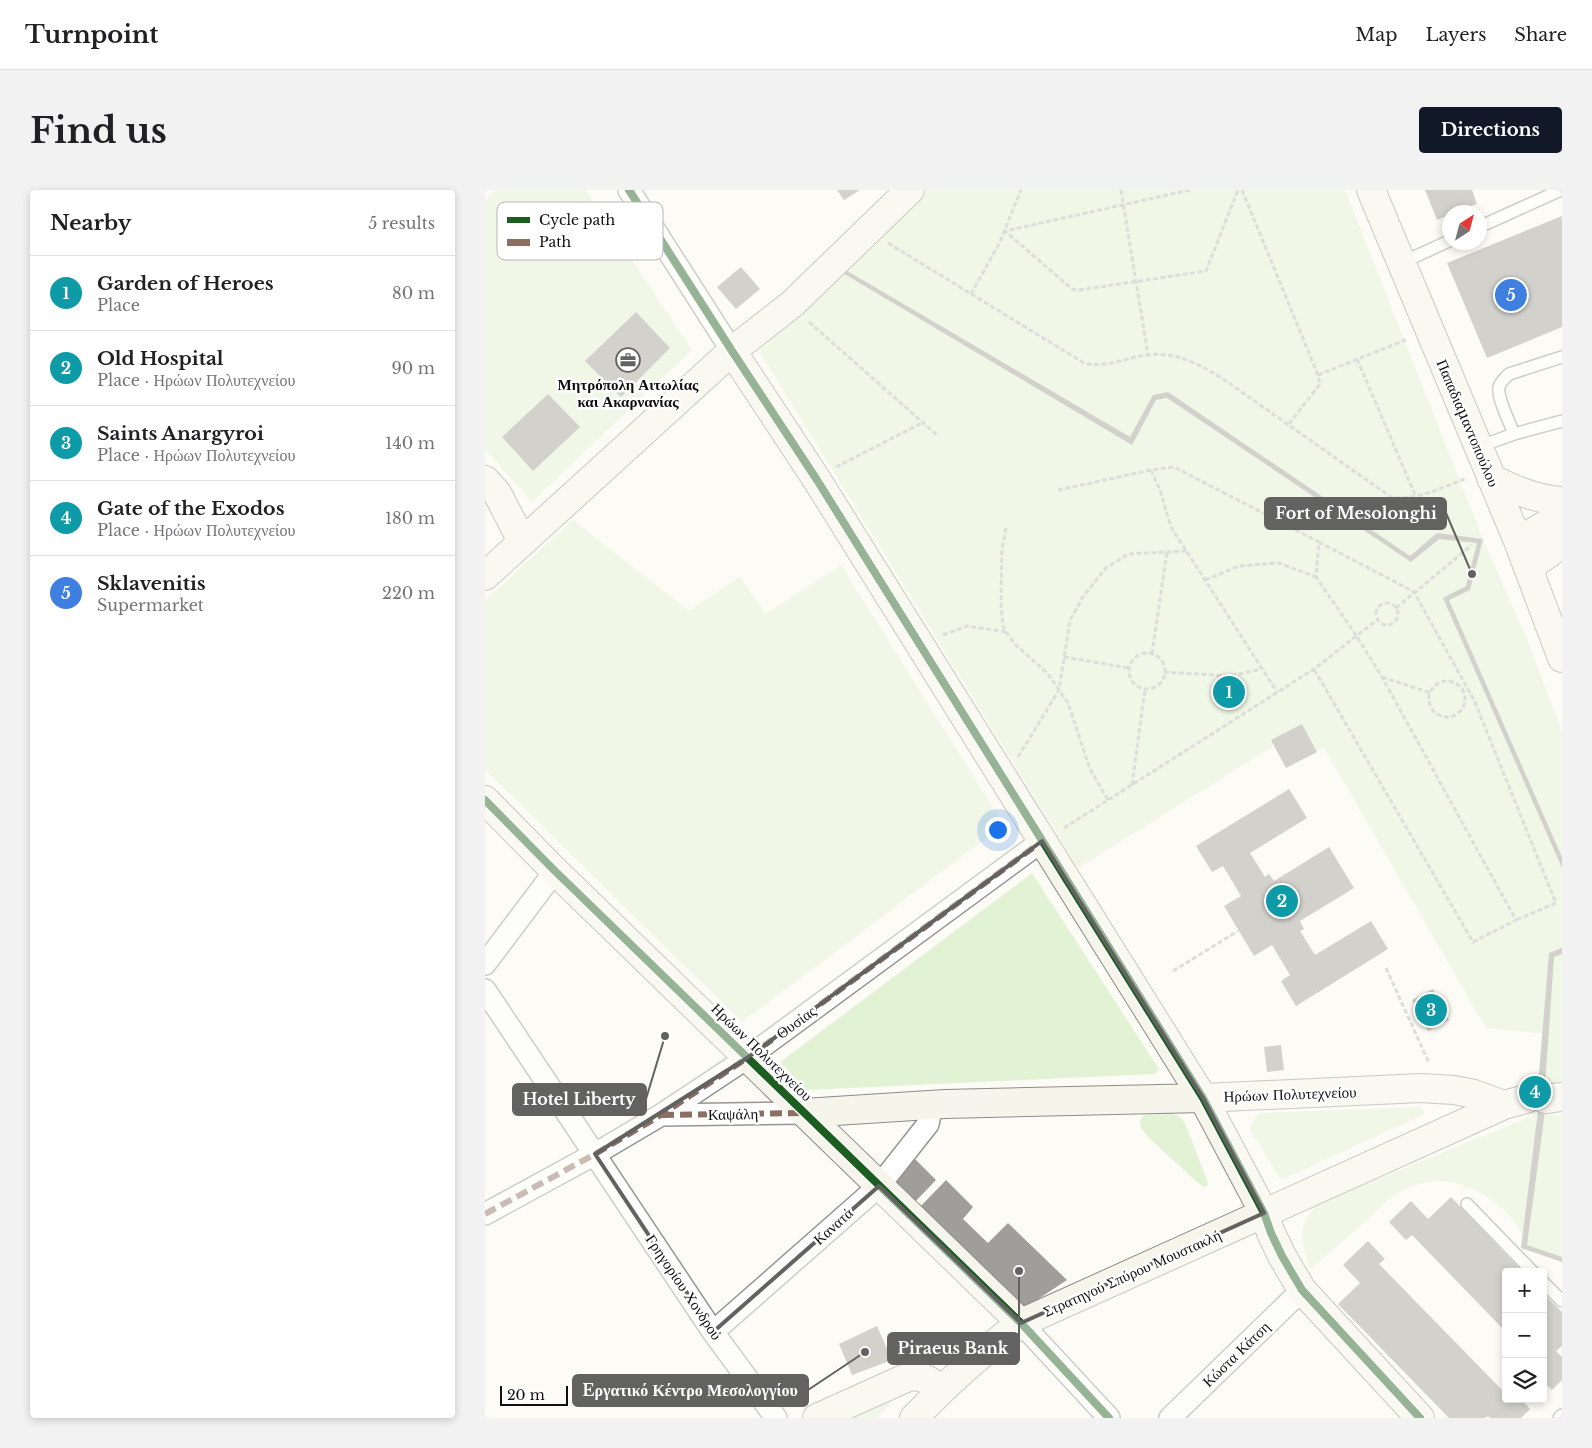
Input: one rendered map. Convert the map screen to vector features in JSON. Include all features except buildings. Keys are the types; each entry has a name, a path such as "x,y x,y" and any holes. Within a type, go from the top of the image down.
{"street":[{"path":"629,190 637,202"},
{"name":"Παπαδιαμαντοπούλου","path":"1371,190 1518,541 1562,658"},
{"path":"485,576 732,351 792,304 869,230 905,192"},
{"path":"663,243 817,480 1203,1098 1264,1213 1282,1256 1302,1290 1420,1418"},
{"path":"1486,465 1526,494 1562,501"},
{"path":"485,480 497,493 522,541"},
{"path":"485,513 522,541"},
{"path":"1518,541 1562,515"},
{"path":"1528,568 1562,544"},
{"name":"Ηρώων Πολυτεχνείου","path":"485,800 555,871 1021,1323"},
{"name":"Θυσίας","path":"485,1214 595,1154 661,1115 747,1058 1042,841"},
{"path":"485,964 555,871"},
{"name":"Γρηγορίου Χονδρού","path":"485,990 713,1332 776,1418"},
{"name":"Ηρώων Πολυτεχνείου","path":"805,1113 932,1105 1203,1098 1433,1088 1534,1100"},
{"name":"Στρατηγού Σπύρου Μουστακλή","path":"914,1418 941,1389 1021,1323 1264,1213 1534,1100"},
{"name":"Κανατά","path":"713,1332 879,1186 928,1124 932,1105"},
{"name":"Καψάλη","path":"661,1115 805,1113"},
{"name":"Κώστα Κάτση","path":"1170,1418 1302,1290"},
{"path":"1021,1323 1109,1418"},
{"path":"817,1418 908,1377 923,1377 941,1389"}],"lane":[{"path":"1487,223 1561,190"},
{"path":"1401,263 1442,244"},
{"path":"1514,434 1500,397 1499,387 1503,379 1509,374 1562,356"},
{"path":"1486,465 1514,434 1562,421"},
{"path":"1467,1204 1529,1268"},
{"path":"1547,1286 1562,1301"},
{"path":"1559,1418 1562,1415"}],"path":[{"path":"971,294 1005,231 1021,190"},
{"path":"1121,190 1148,355"},
{"path":"1005,231 1190,190"},
{"path":"1005,231 1073,289 1079,290 1206,271 1237,190"},
{"path":"1243,190 1320,384 1289,425"},
{"path":"869,230 887,243 1084,363 1094,366 1148,355 1170,356 1198,364 1226,381 1391,497 1416,497 1486,465"},
{"path":"792,304 799,313 938,436"},
{"path":"1318,375 1429,331"},
{"path":"1357,359 1416,497"},
{"path":"817,480 832,469 922,422"},
{"path":"1058,490 1151,470 1174,467 1414,592 1475,700 1556,902 1473,942 1314,669"},
{"path":"1151,470 1160,490 1171,527 1277,692"},
{"path":"1006,528 1002,549 1001,604 1001,618 1006,632 1016,645 1048,674 1068,703 1090,769 1108,800"},
{"path":"1316,577 1319,542"},
{"path":"1396,608 1472,545"},
{"path":"1002,777 1014,764 1059,690 1070,620 1083,595 1106,568 1128,554 1186,551"},
{"path":"1152,654 1167,552"},
{"path":"1205,580 1239,566 1279,563 1316,577 1356,634 1382,677 1516,920"},
{"path":"1387,602 1396,608 1397,619 1391,624 1383,625 1377,620 1375,613 1380,604 1387,602"},
{"path":"1042,841 1314,669 1356,634 1377,620"},
{"path":"921,647 936,637 967,626 1006,632"},
{"path":"1140,654 1152,654 1161,661 1165,672 1161,682 1156,686 1145,689 1134,684 1129,668 1135,657 1140,654"},
{"path":"1064,657 1129,668"},
{"path":"1165,672 1230,676 1262,668"},
{"path":"1382,677 1431,693"},
{"path":"1450,682 1460,687 1465,703 1455,716 1443,717 1433,710 1431,693 1438,684 1450,682"},
{"path":"1132,785 1145,689"},
{"path":"1173,971 1239,931"},
{"path":"1385,968 1432,1071"}],"highlighted area":[{"path":"1042,841 1203,1098 1264,1213 1021,1323 879,1186 713,1332 595,1154 747,1058"}],"green space":[{"path":"496,190 585,190 593,202 497,202 497,260 632,260 692,350 532,502 485,449 485,200"},
{"path":"927,190 1345,190 1483,539 1529,644 1562,731 1562,1085 1545,1086 1548,1034 1486,1028 1324,748 1286,768 1274,746 1078,868 759,351"},
{"path":"573,520 689,611 740,577 766,614 841,565 1004,825 742,1022 485,770 485,600"},
{"path":"1032,873 1159,1069 1155,1074 806,1090 780,1062"},
{"path":"1418,1107 1424,1112 1423,1115 1281,1180 1249,1128 1259,1113"},
{"path":"1545,1111 1562,1117 1562,1257 1527,1245 1512,1218 1488,1197 1463,1185 1435,1181 1408,1188 1387,1201 1311,1269 1304,1250 1302,1235 1306,1221 1316,1204"},
{"path":"1144,1115 1177,1115 1184,1121 1205,1175 1207,1186 1204,1187 1196,1181 1150,1139 1141,1128 1140,1120"},
{"path":"898,1396 877,1418 843,1418"}],"marked path":[{"path":"485,1214 595,1154 661,1115 747,1058 1042,841"},
{"path":"662,1115 804,1113"}],"cycle path":[{"path":"629,190 637,202"},
{"path":"663,243 817,480 1203,1098 1264,1213 1282,1256 1302,1290 1420,1418"},
{"path":"485,800 555,871 1021,1323 1109,1418"}],"place":[{"name":"Sklavenitis","path":"1511,295"},
{"name":"Μητρόπολη Αιτωλίας και Ακαρνανίας","path":"628,360"},
{"name":"Fort of Mesolonghi","path":"1472,574"},
{"name":"Garden of Heroes","path":"1229,692"},
{"name":"Old Hospital","path":"1282,901"},
{"name":"Saints Anargyroi","path":"1431,1010"},
{"name":"Hotel Liberty","path":"665,1036"},
{"name":"Gate of the Exodos","path":"1535,1092"},
{"name":"Piraeus Bank","path":"1019,1271"},
{"name":"Eργατικό Κέντρο Μεσολογγίου","path":"865,1352"}]}
